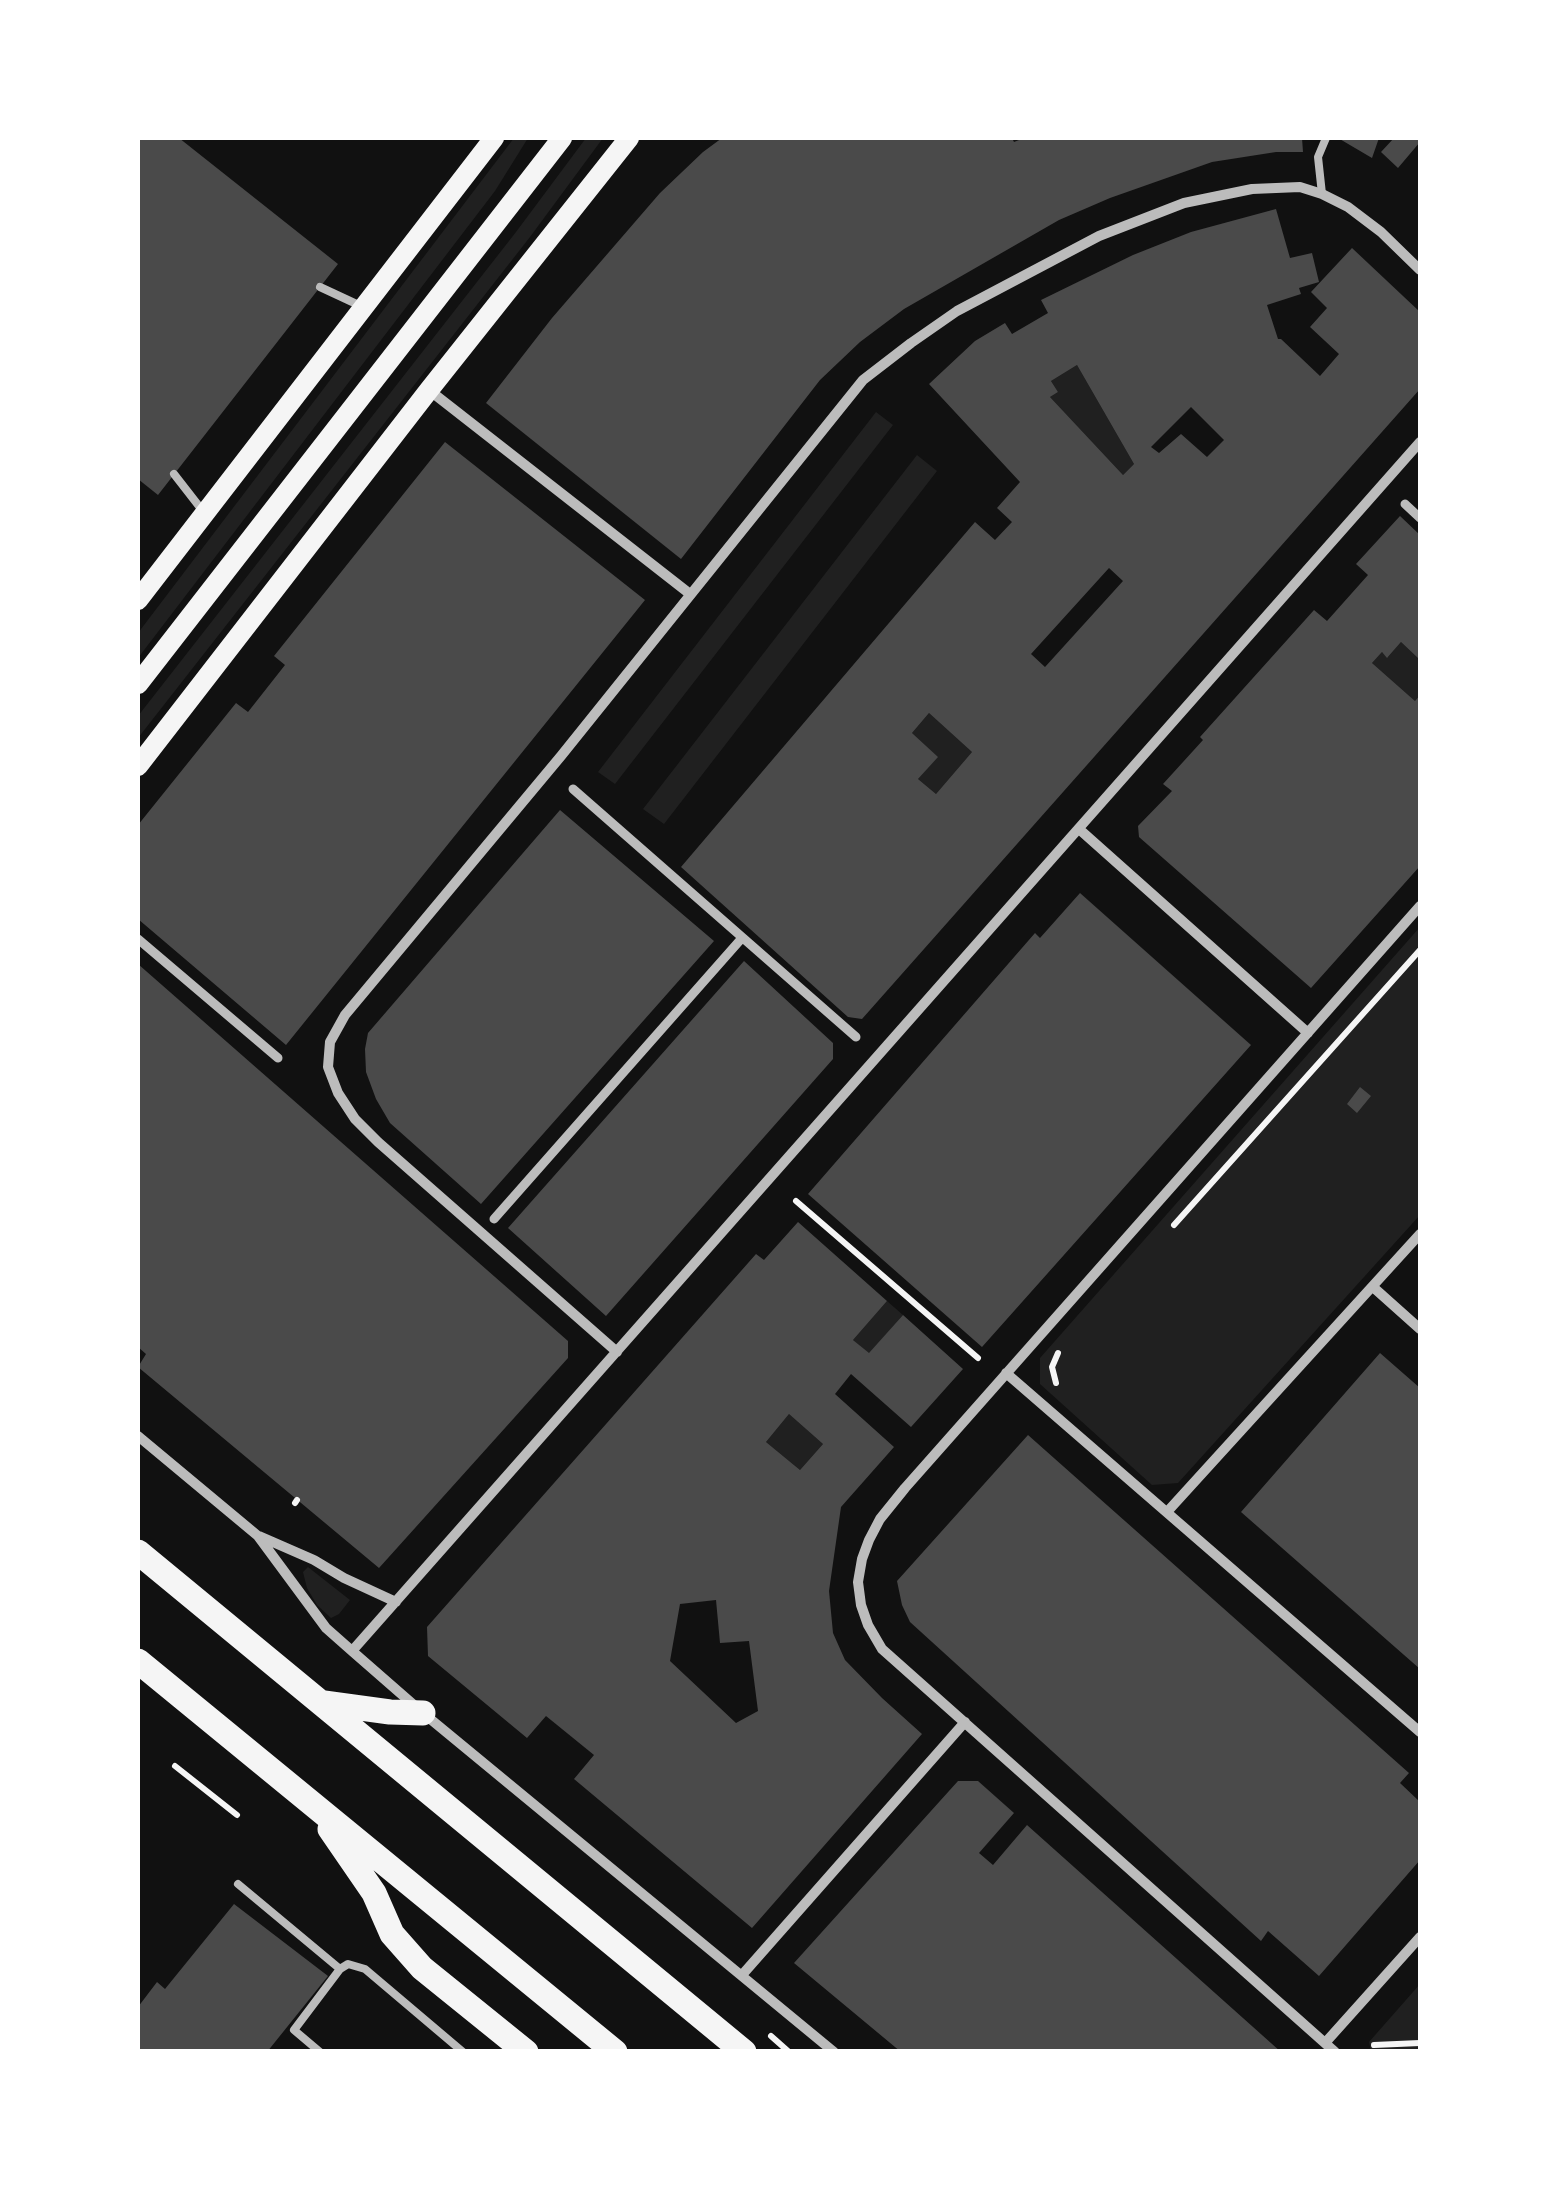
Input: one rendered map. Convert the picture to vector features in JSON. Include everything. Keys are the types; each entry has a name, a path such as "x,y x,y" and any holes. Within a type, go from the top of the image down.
{"main road":[{"path":"138,600 494,138"},
{"path":"497,220 543,138"},
{"path":"138,684 562,138"},
{"path":"138,766 629,138"},
{"path":"138,1552 744,2052"},
{"path":"138,1661 616,2052"},
{"path":"321,1703 423,1713"},
{"path":"313,1804 374,1893 392,1934 422,1968 526,2052"}],"street":[{"path":"618,1352 355,1118 338,1093 328,1066 330,1042 345,1015 558,759 863,380 911,343 957,312 1099,236 1218,194 1276,186 1300,187 1322,194 1348,207 1420,270"},
{"path":"429,390 690,594"},
{"path":"352,1651 1420,442"},
{"path":"1405,504 1420,518"},
{"path":"573,789 856,1037"},
{"path":"1079,828 1308,1033"},
{"path":"1420,906 880,1519 862,1560 858,1582 868,1625 882,1648 1330,2047 1420,1938"},
{"path":"138,938 278,1058"},
{"path":"494,1218 742,938"},
{"path":"1167,1512 1420,1234"},
{"path":"1373,1286 1420,1329"},
{"path":"1006,1373 1420,1732"},
{"path":"138,1436 258,1536 326,1628 423,1713 834,2052"},
{"path":"258,1536 396,1602"},
{"path":"742,1975 964,1722"}],"lane":[{"path":"1322,194 1318,157 1326,138"},
{"path":"320,287 363,307"},
{"path":"174,474 204,513"},
{"path":"238,1884 340,1969"},
{"path":"320,2052 294,2030 340,1969 348,1964 365,1969 463,2052"}],"path":[{"path":"1174,1225 1420,950"},
{"path":"796,1201 978,1358"},
{"path":"1052,1367 1057,1354 1070,1340"},
{"path":"175,1766 238,1816"},
{"path":"1374,2045 1420,2042"}],"shaded area":[{"path":"514,138 528,138 495,191 138,658 138,633"},
{"path":"586,138 603,138 138,738 138,716"},
{"path":"1077,365 1134,464 1123,475 1050,397 1058,392 1051,381"},
{"path":"876,412 893,425 615,784 598,772"},
{"path":"917,455 937,471 664,824 643,809"},
{"path":"1401,642 1420,660 1420,695 1415,701 1372,663 1382,652 1388,657"},
{"path":"929,713 972,752 936,794 918,779 937,757 912,733"},
{"path":"1420,927 1420,1215 1178,1483 1152,1485 1040,1384 1040,1358"},
{"path":"887,1301 903,1315 869,1354 853,1340"},
{"path":"789,1414 823,1444 800,1470 766,1442"},
{"path":"308,1567 350,1600 339,1614 331,1618 317,1605 303,1572"},
{"path":"1420,1984 1420,2051 1371,2051 1369,2042"}],"building":[{"path":"138,138 179,138 338,264 158,495 138,479"},
{"path":"722,138 1012,138 1014,142 1024,138 1302,138 1303,152 1212,162 1110,198 1059,220 904,309 860,342 820,380 681,559 486,403 552,318 660,193"},
{"path":"1338,138 1379,138 1372,158"},
{"path":"1394,138 1420,138 1398,168 1381,152"},
{"path":"1276,209 1290,258 1312,253 1319,282 1299,288 1301,294 1267,305 1278,339 1320,376 1339,354 1310,327 1327,308 1311,292 1352,248 1420,312 1420,389 862,1019 848,1017 681,867 975,522 995,540 1012,522 997,508 1020,482 929,384 975,341 1005,323 1012,334 1048,313 1041,300 1191,232","holes":["1077,365 1134,464 1123,475 1050,397 1058,392 1051,381","1191,407 1224,440 1207,457 1181,434 1159,453 1151,447","1109,568 1123,581 1045,667 1031,654","929,713 972,752 936,794 918,779 938,757 912,733"]},
{"path":"445,442 645,600 286,1045 138,919 138,825 236,703 248,712 285,665 274,656"},
{"path":"1400,516 1420,535 1420,660 1401,642 1387,658 1382,652 1372,663 1415,701 1420,695 1420,866 1311,988 1139,837 1138,826 1172,791 1163,784 1203,740 1200,737 1314,610 1327,621 1368,575 1356,564"},
{"path":"560,810 714,941 481,1204 390,1123 366,1072 368,1033"},
{"path":"1080,893 1251,1045 982,1347 808,1194 1035,933 1040,938"},
{"path":"744,961 833,1043 833,1059 606,1316 508,1228"},
{"path":"138,964 568,1341 568,1358 379,1568 138,1367 146,1354 138,1347"},
{"path":"1360,1087 1371,1096 1357,1113 1347,1104"},
{"path":"798,1222 887,1301 853,1340 869,1353 903,1315 963,1369 911,1427 851,1374 835,1394 894,1447 841,1507 829,1591 833,1633 845,1660 922,1734 752,1928 574,1779 594,1755 546,1716 527,1738 428,1656 427,1627 756,1254 764,1260","holes":["789,1414 823,1444 800,1470 766,1442","716,1600 720,1643 749,1641 758,1711 736,1723 670,1661 680,1604"]},
{"path":"1380,1353 1420,1388 1420,1669 1241,1512"},
{"path":"1028,1435 1409,1773 1400,1783 1420,1802 1420,1860 1319,1976 1268,1931 1261,1941 910,1622 897,1581"},
{"path":"958,1781 978,1781 1014,1813 979,1853 993,1865 1027,1825 1281,2052 901,2052 794,1963"},
{"path":"234,1904 328,1976 267,2052 138,2052 138,2007 157,1982 165,1989"}]}
